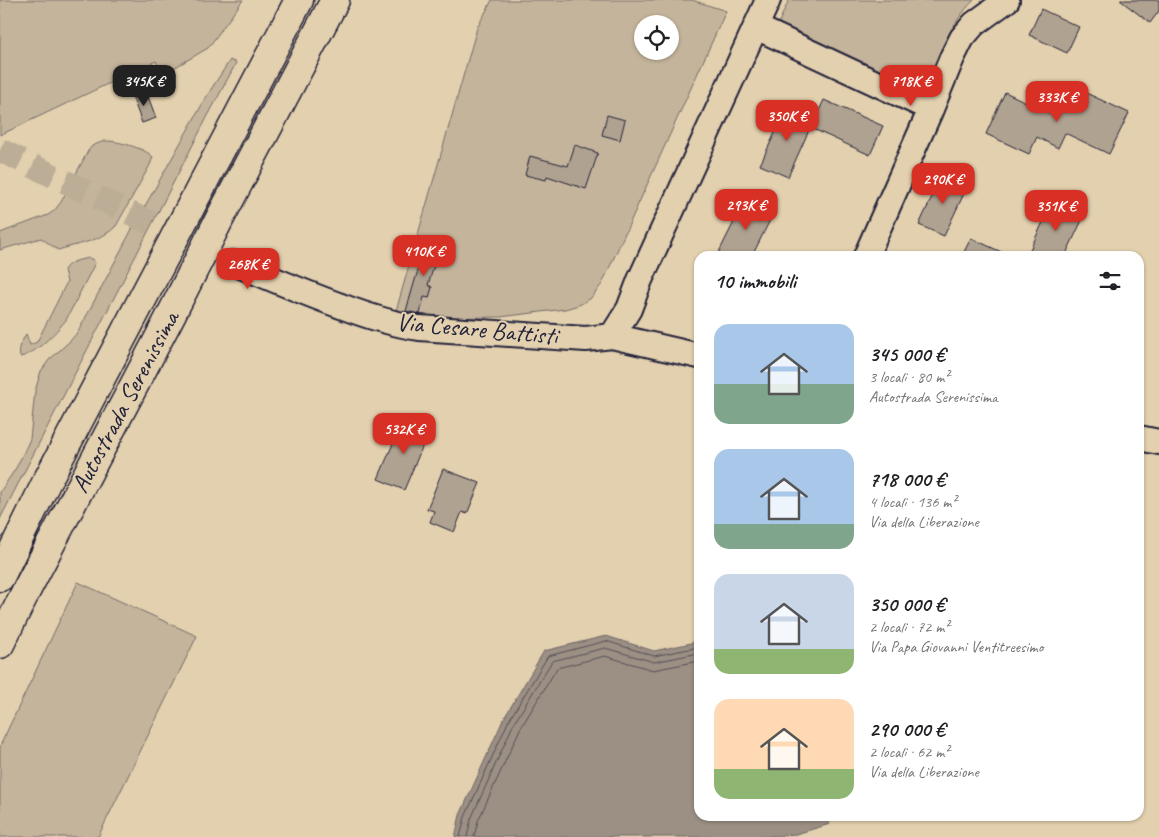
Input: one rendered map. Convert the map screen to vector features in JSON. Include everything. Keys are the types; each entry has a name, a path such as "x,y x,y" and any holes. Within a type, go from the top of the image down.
{"highway":[{"name":"Autostrada Serenissima","path":"0,576 51,474 299,0"},
{"name":"Autostrada Serenissima","path":"0,644 335,0"}],"street":[{"path":"612,336 629,309 644,271 768,0"},
{"path":"868,251 962,38 974,24 1008,0"},
{"path":"756,27 931,109"},
{"name":"Via Cesare Battisti","path":"233,263 321,299 402,326 586,338 612,336 694,355"},
{"path":"1144,439 1159,442"}],"shaded area":[{"path":"0,0 243,0 208,48 162,75 156,61 0,135"},
{"path":"492,0 692,0 726,11 602,284 590,299 565,309 500,317 423,318 396,311 477,28"},
{"path":"789,0 974,0 957,20 939,54 923,91 778,24"},
{"path":"230,60 236,63 0,519 0,492 16,468 30,439 35,391 41,371 49,360 78,332 131,231 208,94"},
{"path":"104,141 130,145 153,157 116,226 97,239 58,250 41,238 0,250 0,233 54,211 61,202 88,151 92,146"},
{"path":"89,258 95,263 66,320 33,352 20,357 19,347 26,334 30,345 37,342 67,282 64,270 66,267 78,260"},
{"path":"78,582 197,636 98,837 0,837 0,746"}],"water":[{"path":"606,636 654,651 694,642 694,821 828,821 830,824 796,834 763,837 455,837 460,815 503,720 544,651"}],"building":[{"path":"1120,0 1159,0 1159,11 1150,23"},
{"path":"1041,9 1079,27 1067,53 1029,35"},
{"path":"146,91 156,118 142,123 132,96"},
{"path":"1005,92 1051,114 1058,100 1076,109 1084,92 1129,113 1109,154 1065,133 1058,148 1037,137 1029,154 986,134"},
{"path":"824,100 883,126 870,155 811,128"},
{"path":"787,107 814,119 788,177 760,165"},
{"path":"607,115 625,120 620,140 602,135"},
{"path":"575,145 598,153 586,189 547,176 546,180 525,175 530,156 568,166"},
{"path":"943,173 968,185 944,236 919,225"},
{"path":"745,200 773,214 754,251 720,251"},
{"path":"1053,201 1084,216 1067,251 1029,251"},
{"path":"971,238 999,251 964,251"},
{"path":"427,239 441,243 428,285 432,287 429,298 424,297 420,314 406,311"},
{"path":"403,420 429,431 404,490 378,479"},
{"path":"443,469 480,483 467,514 462,512 454,532 430,522 434,511 427,509"}],"tunnel":[{"path":"0,150 233,263"}]}
